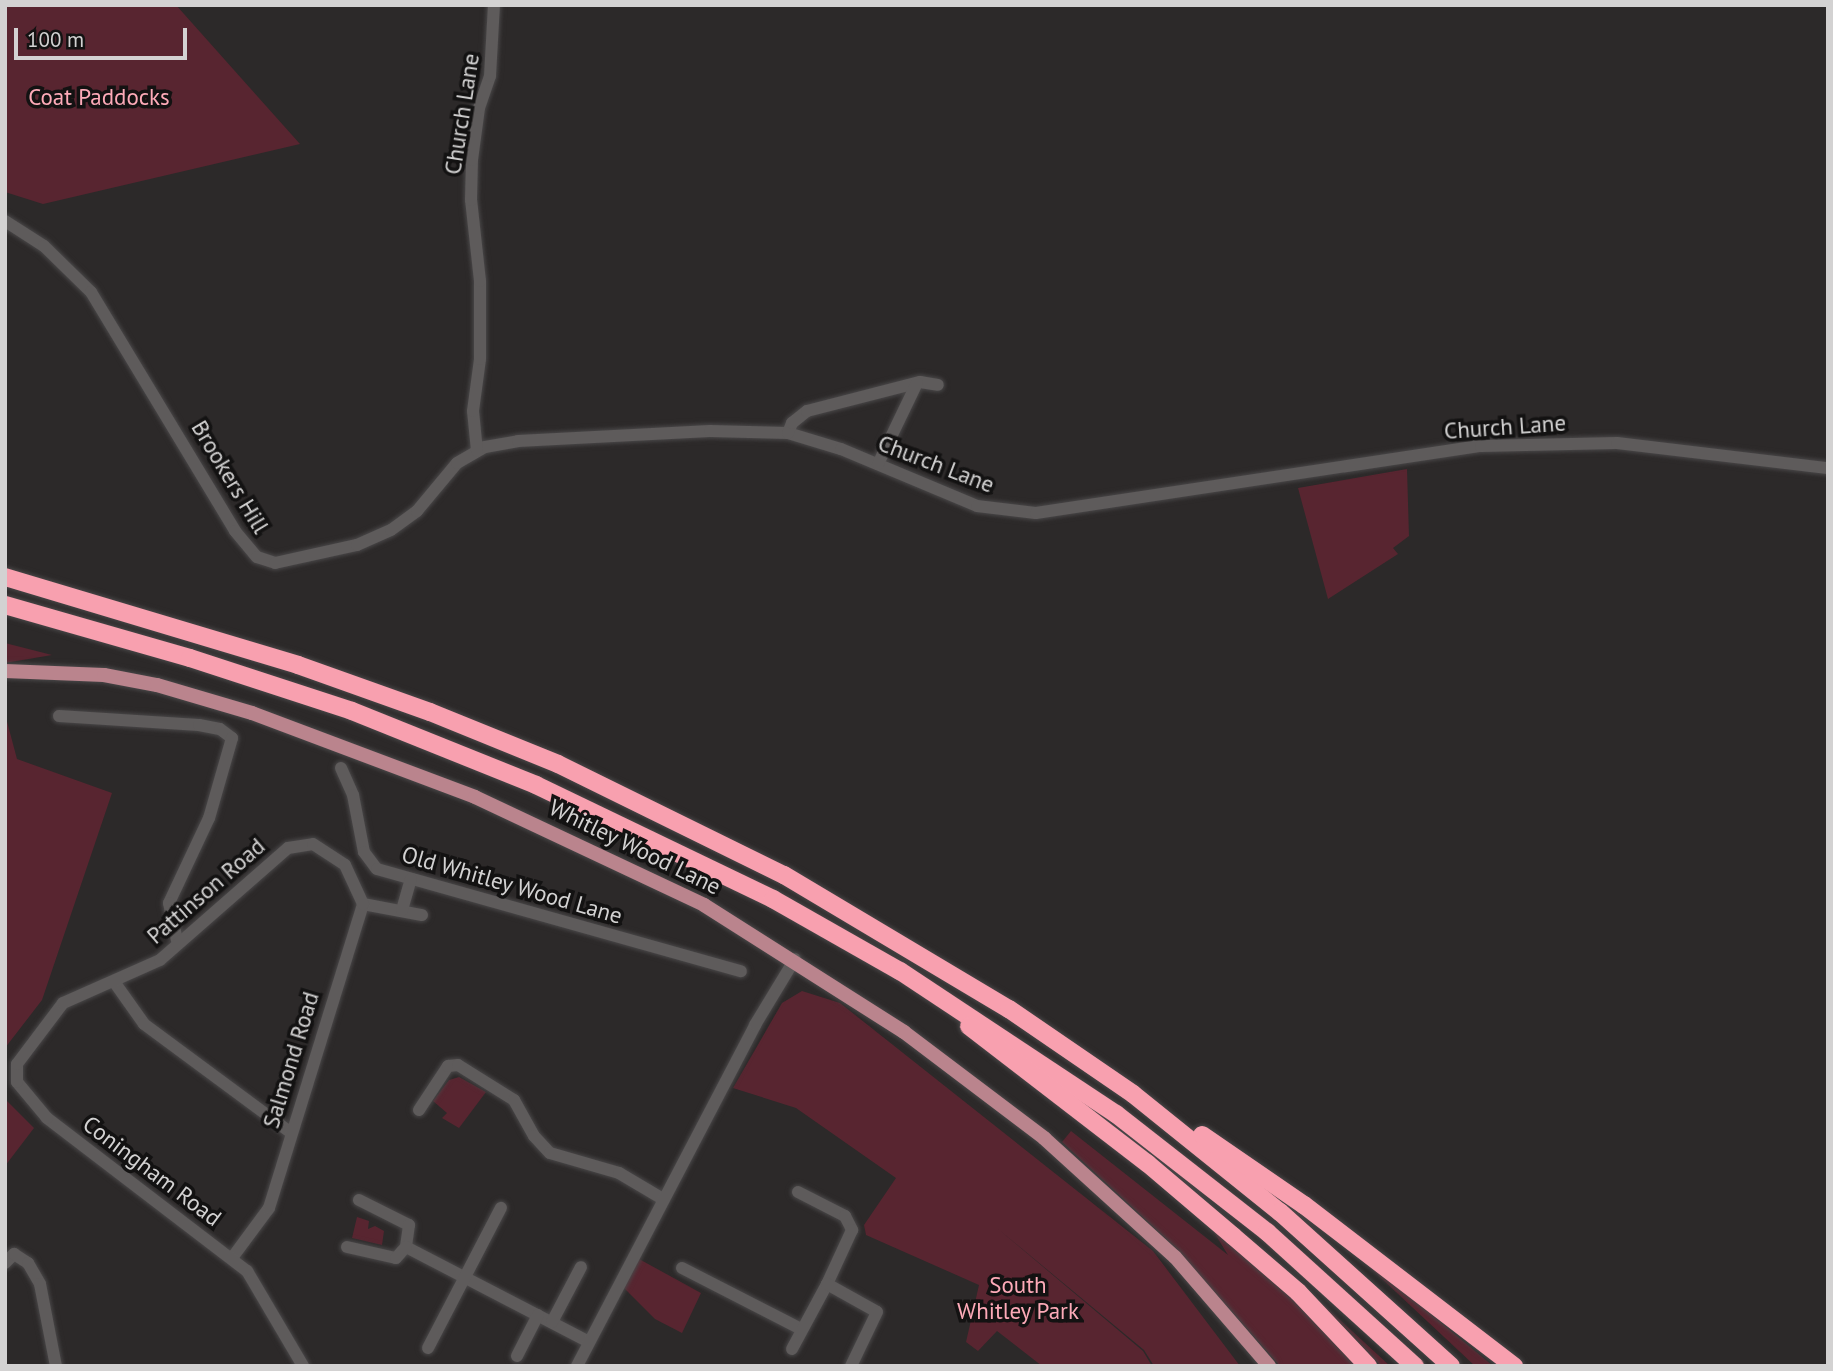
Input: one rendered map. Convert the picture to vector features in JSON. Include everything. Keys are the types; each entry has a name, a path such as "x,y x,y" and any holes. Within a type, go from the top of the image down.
{"highway":[{"path":"5,576 298,665 558,764 710,836 902,942 1133,1094 1236,1156 1514,1366"},
{"path":"5,605 190,658 352,711 537,785 690,856 900,971 1055,1070 1165,1151 1267,1233 1415,1366"},
{"path":"900,971 1166,1179 1297,1292 1368,1366"},
{"path":"1133,1094 1280,1212 1451,1366"}],"main road":[{"name":"Whitley Wood Lane","path":"5,671 78,672 157,685 313,734 584,846 704,905 796,959 955,1069 1089,1176 1183,1265 1269,1366"}],"street":[{"name":"Church Lane","path":"494,5 491,76 479,108 472,173 480,281 480,359 473,411 477,450 518,441 682,432 788,433 878,464 977,506 1036,513 1481,446 1530,443 1617,443 1828,468"},
{"name":"Brookers Hill","path":"5,221 44,246 91,292 235,531 257,557 275,563 305,559 391,530 417,511 457,463 477,450"},
{"path":"878,464 917,383"},
{"path":"788,433 792,422 807,411 917,383 938,385"},
{"path":"59,716 200,724 229,734 220,788 192,860 169,903 177,941"},
{"name":"Old Whitley Wood Lane","path":"341,768 354,795 364,852 377,869 741,971"},
{"name":"Pattinson Road","path":"56,1011 63,1003 115,983 160,960 177,941 288,848 313,844 345,865 363,904"},
{"path":"402,910 411,879"},
{"path":"363,904 422,915"},
{"name":"Salmond Road","path":"232,1258 270,1208 290,1132 363,904"},
{"path":"577,1366 755,1025 796,959"},
{"path":"115,983 144,1024 290,1132"},
{"name":"Coningham Road","path":"56,1011 17,1065 17,1082 47,1118 247,1271 303,1366"},
{"path":"419,1110 448,1066 458,1065 514,1100 534,1136 550,1153 619,1173 663,1199"},
{"path":"792,1349 852,1230 845,1216 798,1192"},
{"path":"347,1247 396,1258 406,1247 409,1225 359,1200"},
{"path":"428,1348 501,1208"},
{"path":"406,1247 589,1342"},
{"path":"5,1263 14,1254 28,1263 40,1284 56,1366"},
{"path":"552,1322 581,1267"},
{"path":"682,1268 801,1329"},
{"path":"827,1284 877,1312 851,1366"},
{"path":"517,1356 538,1315"}],"green space":[{"name":"Coat Paddocks","path":"5,5 176,5 300,144 43,204 5,192"},
{"path":"1407,469 1409,536 1393,548 1398,554 1328,599 1298,488"},
{"path":"5,643 52,655 5,663"},
{"path":"5,714 17,759 112,793 42,1000 5,1048"},
{"name":"South Whitley Park","path":"802,991 840,1003 1153,1251 1240,1366 1154,1366 1144,1350 997,1228 1143,1351 1152,1366 1042,1366 997,1331 978,1351 966,1342 979,1285 866,1235 864,1225 896,1178 796,1108 733,1088 782,1003"},
{"path":"459,1077 486,1092 459,1128 442,1118 447,1113 433,1101 449,1080"},
{"path":"5,1099 34,1128 5,1166"},
{"path":"1071,1131 1228,1255 1212,1229 1298,1304 1357,1366 1280,1366 1174,1246 1062,1142"},
{"path":"357,1217 369,1221 368,1229 375,1226 384,1231 382,1245 352,1238"},
{"path":"639,1259 701,1293 682,1333 655,1319 623,1287"},
{"path":"1365,1263 1380,1272 1493,1366 1475,1366"},
{"path":"1315,1297 1390,1366 1381,1366"}]}
